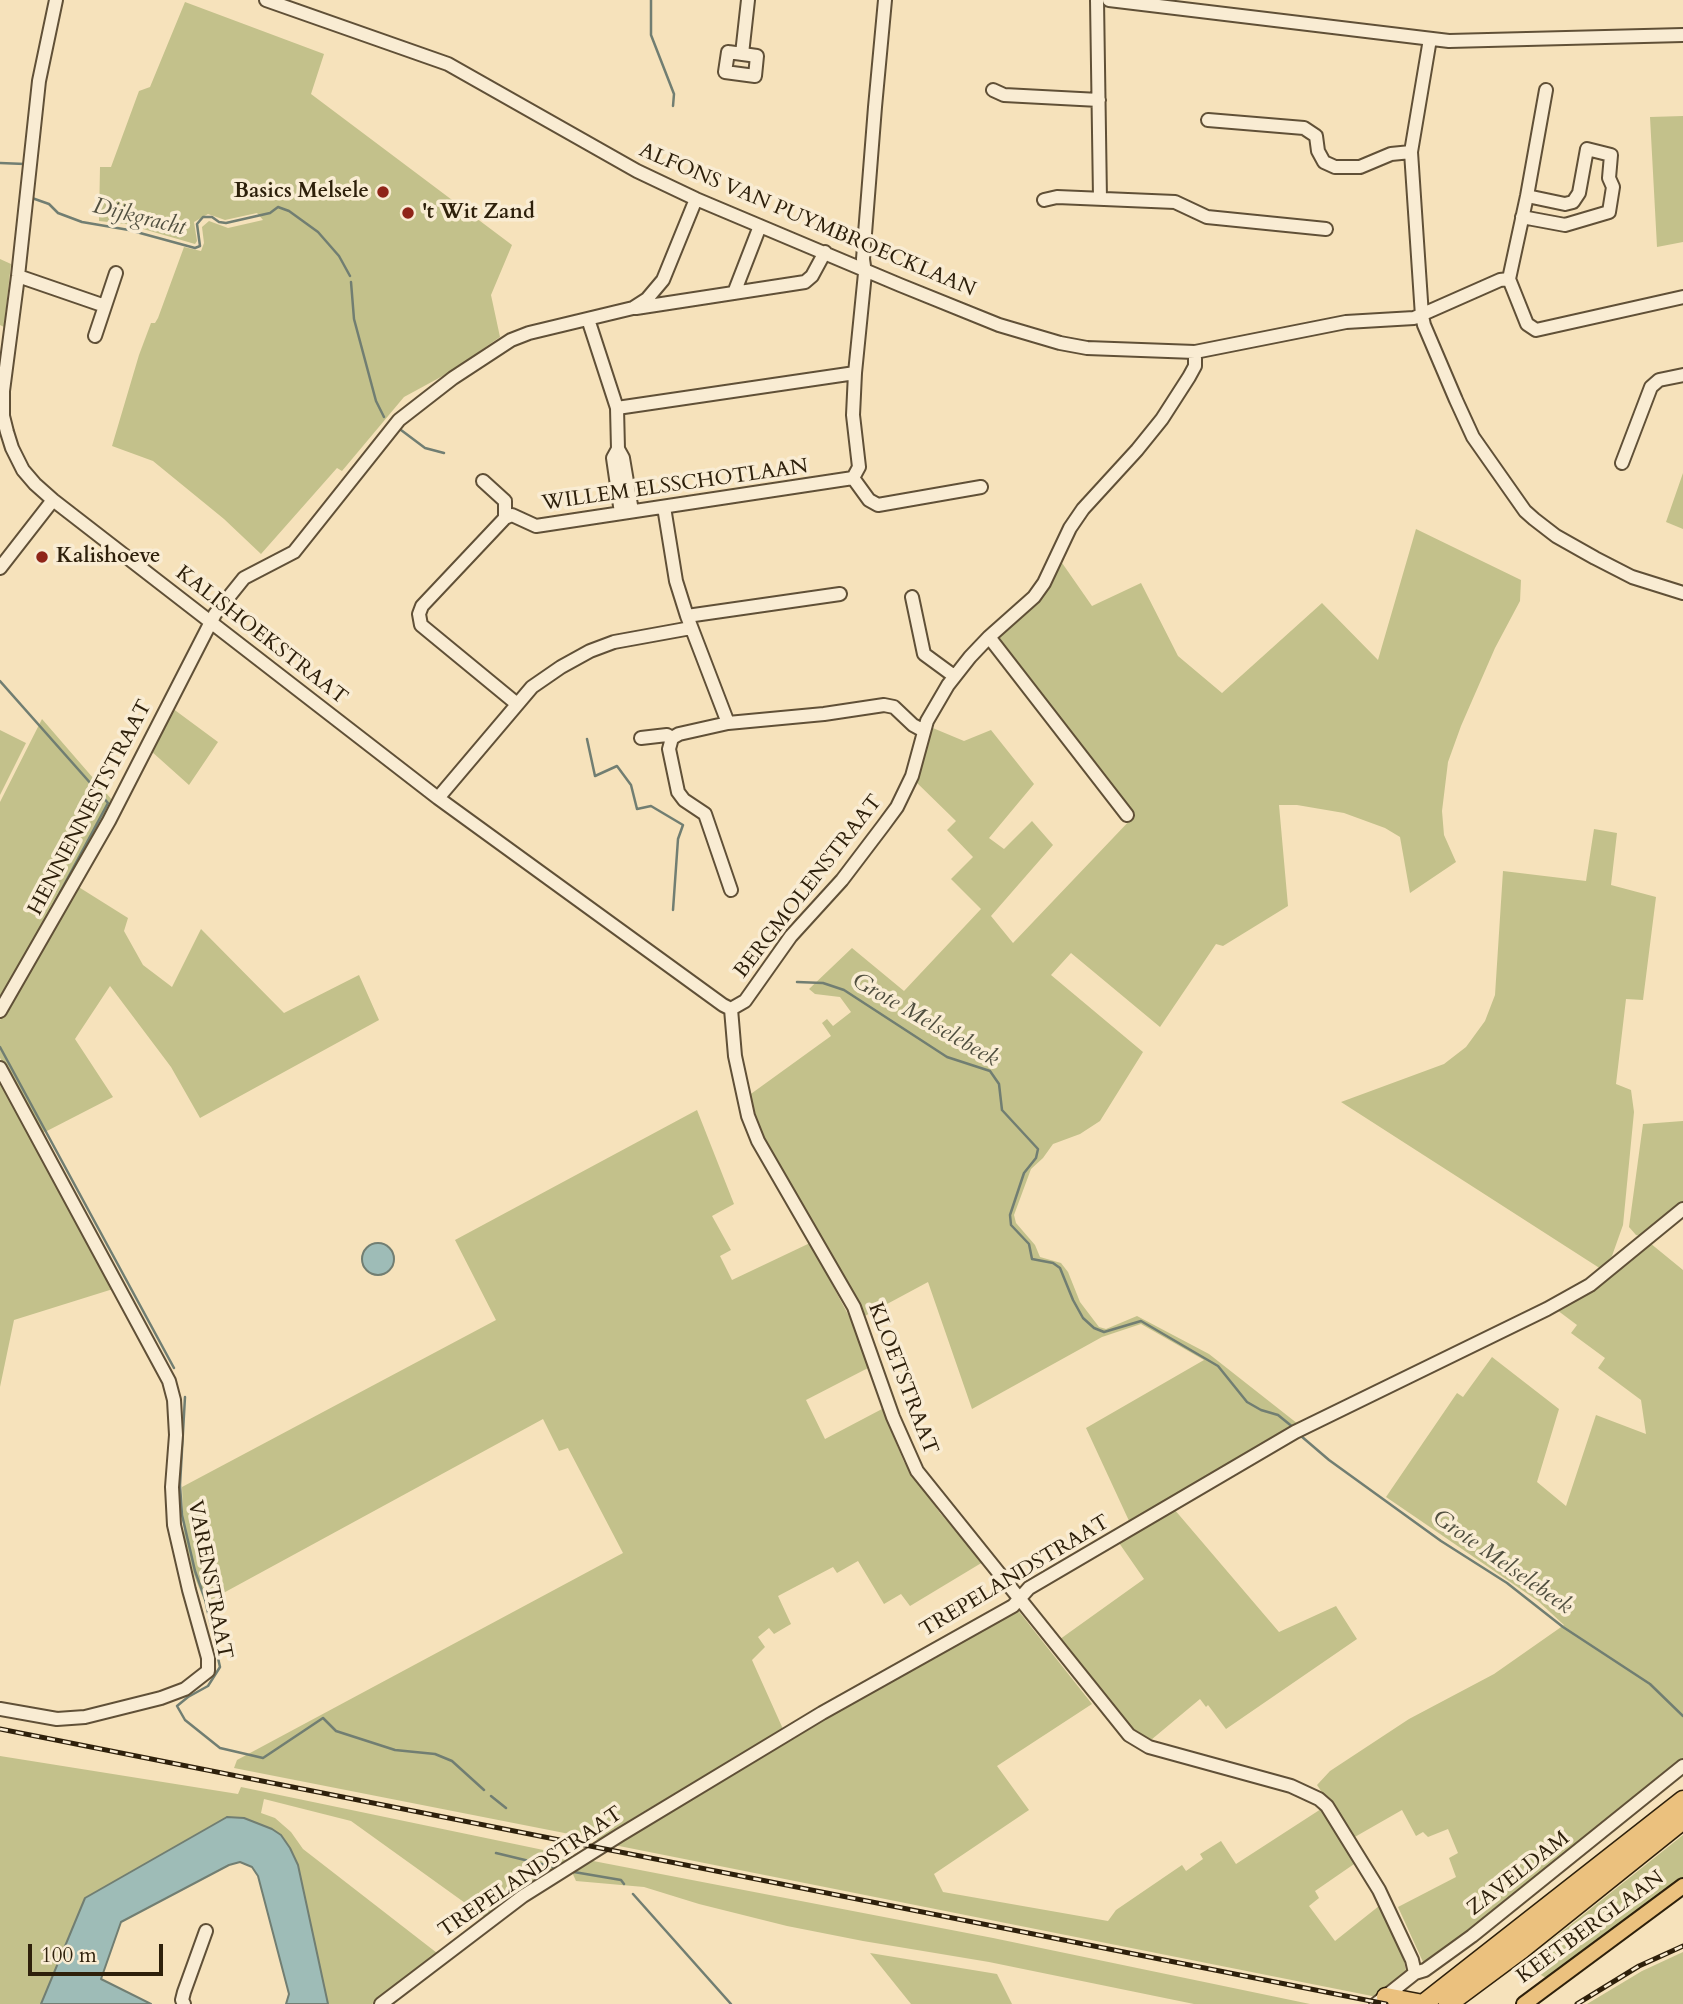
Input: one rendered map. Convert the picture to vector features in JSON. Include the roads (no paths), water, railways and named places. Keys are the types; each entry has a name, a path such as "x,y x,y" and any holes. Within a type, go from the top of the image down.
{"highway":[{"path":"1381,2000 1423,2004 1683,1800"},
{"path":"1448,2004 1683,1820"}],"main road":[{"name":"KEETBERGLAAN","path":"1524,2004 1683,1886"},
{"name":"KEETBERGLAAN","path":"1536,2004 1683,1898"}],"street":[{"name":"KALISHOEKSTRAAT","path":"56,0 39,81 18,276 2,391 3,416 12,448 23,470 53,500 438,798 731,1009"},
{"name":"ALFONS VAN PUYMBROECKLAAN","path":"267,0 448,64 637,171 696,199 999,325 1087,348 1195,352"},
{"path":"741,54 748,0"},
{"path":"885,0 855,373 853,415 859,467 853,478 869,500 878,505 981,487"},
{"path":"1097,0 1100,198"},
{"path":"1109,0 1430,39 1506,40 1675,34 1683,37"},
{"path":"1430,39 1411,152 1422,316 1473,437 1525,511 1556,536 1632,576 1683,593"},
{"path":"993,90 1004,95 1099,100"},
{"path":"1546,90 1527,196 1508,279 1523,318 1536,330 1683,297"},
{"path":"1208,120 1304,128 1316,136 1324,162 1335,167 1360,167 1391,154 1411,152"},
{"path":"1522,217 1565,225 1609,212 1613,187 1609,178 1611,155 1587,149 1579,193 1573,202 1565,204 1527,196"},
{"path":"1044,200 1057,197 1175,202 1207,217 1326,229"},
{"path":"633,308 660,286 696,199"},
{"path":"734,293 760,226"},
{"name":"HENNENNESTSTRAAT","path":"0,1011 109,821 212,621 248,574 294,551 405,413 511,340 529,333 633,308 805,282 817,270 825,252"},
{"path":"95,335 116,274"},
{"path":"18,276 105,306"},
{"path":"1195,352 1346,322 1422,316 1500,280 1508,279"},
{"path":"660,286 662,295 678,303"},
{"path":"588,319 617,408 618,449 623,458 627,512"},
{"name":"BERGMOLENSTRAAT","path":"731,1009 745,1002 791,936 842,880 897,807 912,776 924,731 935,706 954,676 989,637 1034,597 1044,583 1070,528 1083,509 1162,419 1193,371 1195,352"},
{"path":"617,408 855,373"},
{"path":"1622,463 1651,387 1659,380 1683,375"},
{"name":"WILLEM ELSSCHOTLAAN","path":"505,518 512,515 536,526 853,478"},
{"path":"483,481 505,501 505,518 422,606 419,614 421,625 517,704"},
{"path":"0,568 53,500"},
{"path":"664,507 676,581 728,723"},
{"path":"438,798 532,687 590,651 689,622 840,594"},
{"path":"912,597 924,654 954,676"},
{"path":"989,637 1127,815"},
{"path":"640,738 667,735 672,737 728,723 884,705 894,707 913,725 924,731"},
{"path":"672,737 669,748 678,792 707,818 732,891"},
{"name":"KLOETSTRAAT","path":"731,1009 735,1056 748,1116 758,1141 854,1307 905,1448 917,1471 1120,1726 1138,1741 1178,1756 1290,1786 1319,1799 1327,1806 1379,1890 1412,1960 1415,1973"},
{"name":"VARENSTRAAT","path":"0,1068 169,1381 174,1400 176,1435 172,1487 174,1525 208,1658 208,1671 185,1689 128,1708 85,1717 57,1719 0,1709"},
{"name":"TREPELANDSTRAAT","path":"381,2004 440,1957 557,1874 822,1713 1013,1606 1029,1588 1295,1432 1547,1309 1590,1285 1683,1209"},
{"name":"ZAVELDAM","path":"1381,2000 1415,1973 1425,1970 1472,1936 1683,1766"},
{"path":"184,2004 184,1992 206,1931"}],"water":[{"path":"378,1243 389,1248 394,1259 389,1270 378,1275 367,1270 362,1259 367,1248"},
{"path":"227,1817 244,1818 272,1829 281,1835 290,1848 298,1865 328,2004 286,2004 289,1994 258,1876 252,1867 240,1862 229,1865 121,1922 101,1979 151,2004 41,2004 85,1898"}],"waterway":[{"path":"651,0 651,35 674,94 673,106"},
{"name":"Dijkgracht","path":"0,163 25,164"},
{"name":"Dijkgracht","path":"32,198 49,204 58,213 82,222 129,230 195,248 200,246 197,224 203,217 212,217 226,223 270,213 278,207 289,211 318,232 339,256 350,276"},
{"name":"Dijkgracht","path":"351,282 354,319 376,401 384,417"},
{"name":"Dijkgracht","path":"401,430 425,448 444,453"},
{"path":"0,681 108,803 41,928"},
{"name":"Grote Melselebeek","path":"587,739 595,776 617,766 631,785 637,809 651,806 683,825 678,839 673,910"},
{"name":"Grote Melselebeek","path":"797,982 823,983 844,990 947,1057 990,1071 999,1084 1002,1110 1038,1149 1036,1158 1024,1173 1010,1215 1011,1225 1029,1244 1032,1259 1053,1263 1060,1268 1083,1318 1094,1328 1104,1332 1141,1321 1218,1366 1247,1402 1278,1415 1294,1428"},
{"path":"0,1047 174,1368"},
{"path":"185,1397 180,1485 182,1515 220,1667 208,1686 177,1706 185,1720 220,1748 263,1758 323,1718 336,1731 395,1750 435,1754 452,1761 484,1790"},
{"name":"Grote Melselebeek","path":"1301,1436 1329,1460 1441,1541 1507,1583 1563,1627 1650,1684 1683,1716"},
{"path":"491,1796 506,1808"},
{"path":"496,1853 554,1867"},
{"path":"574,1872 621,1880 624,1884"},
{"path":"633,1894 731,2004"}],"railway":[{"path":"0,1729 1386,2004"},
{"path":"1577,2004 1639,1966 1683,1946"}],"place":[{"name":"Basics Melsele","path":"383,192"},
{"name":"'t Wit Zand","path":"408,213"},
{"name":"Kalishoeve","path":"42,557"}]}
